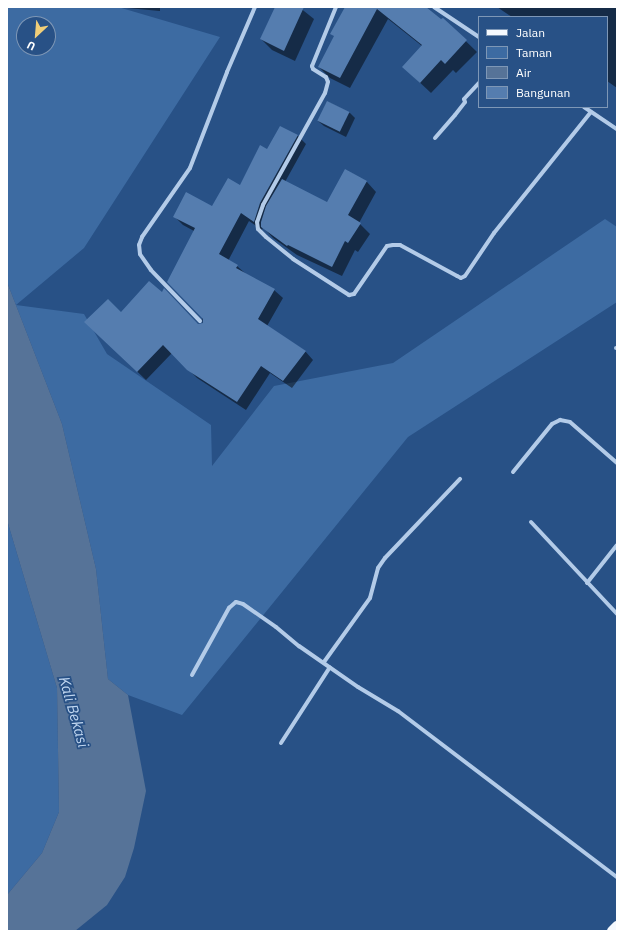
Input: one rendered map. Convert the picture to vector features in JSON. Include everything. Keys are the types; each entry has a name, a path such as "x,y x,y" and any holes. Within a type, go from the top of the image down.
{"main road":[{"path":"612,931 617,926"}],"street":[{"path":"200,321 151,270 140,254 138,245 190,168 227,72 255,7"},
{"path":"336,7 312,62 313,69 326,77 328,82 326,93 263,205 257,222 258,229 293,259 349,296 354,294 387,246 400,245 460,278 465,276 494,233 590,112"},
{"path":"434,7 478,36"},
{"path":"435,138 461,106 464,99 478,84"},
{"path":"585,108 617,129"},
{"path":"513,472 552,424 560,420 570,422 617,463"},
{"path":"324,662 370,598 378,568 385,558 460,479"},
{"path":"531,522 617,614"},
{"path":"587,583 617,545"},
{"path":"192,676 229,608 236,602 243,604 276,627 299,646 358,687 398,711 617,877"},
{"path":"281,743 330,667"}],"green space":[{"path":"7,7 118,7 220,37 84,248 16,305 84,314 107,354 211,425 212,466 274,386 393,363 605,219 617,227 617,302 408,437 182,715 128,695 108,679 96,569 62,424 7,282"},
{"path":"7,520 57,688 59,812 42,853 7,895"}],"water":[{"name":"Kali Bekasi","path":"7,282 62,424 96,569 108,679 128,695 146,791 134,848 125,877 107,905 75,931 7,931 7,895 42,853 59,812 57,688 7,520"}],"building":[{"path":"275,7 304,7 284,51 260,39"},
{"path":"345,7 426,7 441,19 443,18 467,40 445,64 441,60 420,83 402,67 422,45 377,9 340,78 318,67 334,36 330,34"},
{"path":"327,101 349,112 340,132 317,121"},
{"path":"280,126 298,135 260,203 254,222 241,213 219,254 238,265 236,268 275,289 258,319 306,351 283,381 261,366 237,402 187,370 163,345 137,372 84,322 108,299 121,312 149,281 162,292 164,288 198,324 203,323 203,319 167,282 195,228 173,217 186,192 212,206 228,178 240,185 260,145 267,149"},
{"path":"345,169 367,181 348,215 361,223 348,243 345,241 332,267 288,245 287,246 261,227 266,206 282,179 327,202"}]}
